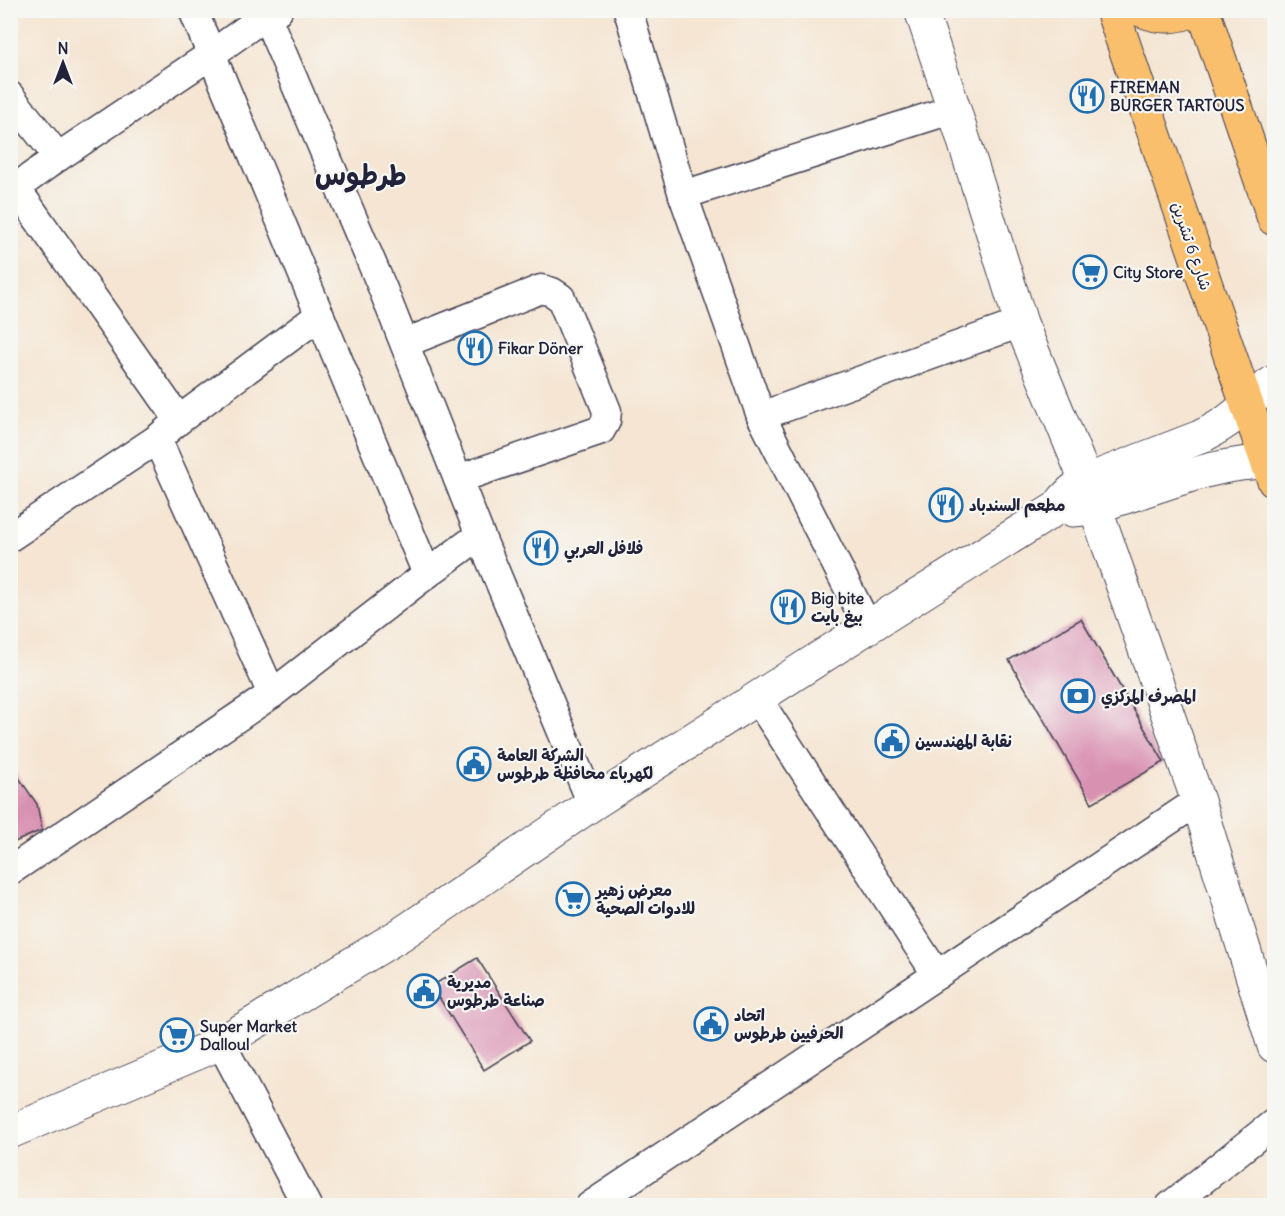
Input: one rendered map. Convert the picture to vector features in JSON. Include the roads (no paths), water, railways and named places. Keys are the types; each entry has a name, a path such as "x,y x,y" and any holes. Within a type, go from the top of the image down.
{"main road":[{"name":"شارع 6 تشرين","path":"1112,10 1247,405 1272,468"},
{"path":"1141,10 1153,16 1167,17 1196,10"},
{"path":"1203,10 1275,219"}],"street":[{"path":"193,10 427,574"},
{"path":"628,10 683,195 761,416 868,627"},
{"path":"921,10 1021,323 1090,494 1198,801 1275,1046"},
{"path":"179,420 13,190 58,157 272,13 480,535 592,804"},
{"path":"10,96 58,157"},
{"path":"683,195 954,109"},
{"path":"405,343 541,289 552,292 561,298 607,411 606,421 601,430 458,479"},
{"path":"10,537 157,439 179,420 320,315"},
{"path":"761,416 1021,323"},
{"path":"1090,494 1217,428 1275,381"},
{"path":"157,439 272,694"},
{"path":"10,1132 221,1042 400,935 592,804 1057,508 1070,492 1090,494 1248,462 1272,468"},
{"path":"10,871 272,694 480,535"},
{"path":"757,698 937,975"},
{"path":"590,1206 1198,801"},
{"path":"221,1042 307,1206"},
{"path":"1170,1206 1275,1123"}],"place":[{"name":"FIREMAN BURGER TARTOUS","path":"1087,96"},
{"name":"City Store","path":"1090,272"},
{"name":"Fikar Döner","path":"475,348"},
{"name":"مطعم السندباد","path":"946,505"},
{"name":"فلافل العربي","path":"541,548"},
{"name":"Big bite بيغ بايت","path":"788,607"},
{"name":"المصرف المركزي","path":"1078,696"},
{"name":"نقابة المهندسين","path":"892,741"},
{"name":"الشركة العامة لكهرباء محافظة طرطوس","path":"474,764"},
{"name":"معرض زهير للادوات الصحية","path":"573,899"},
{"name":"مديرية صناعة طرطوس","path":"424,991"},
{"name":"اتحاد الحرفيين طرطوس","path":"711,1024"},
{"name":"Super Market Dalloul","path":"177,1035"}],"district":[{"name":"طرطوس","path":"361,175"}]}
